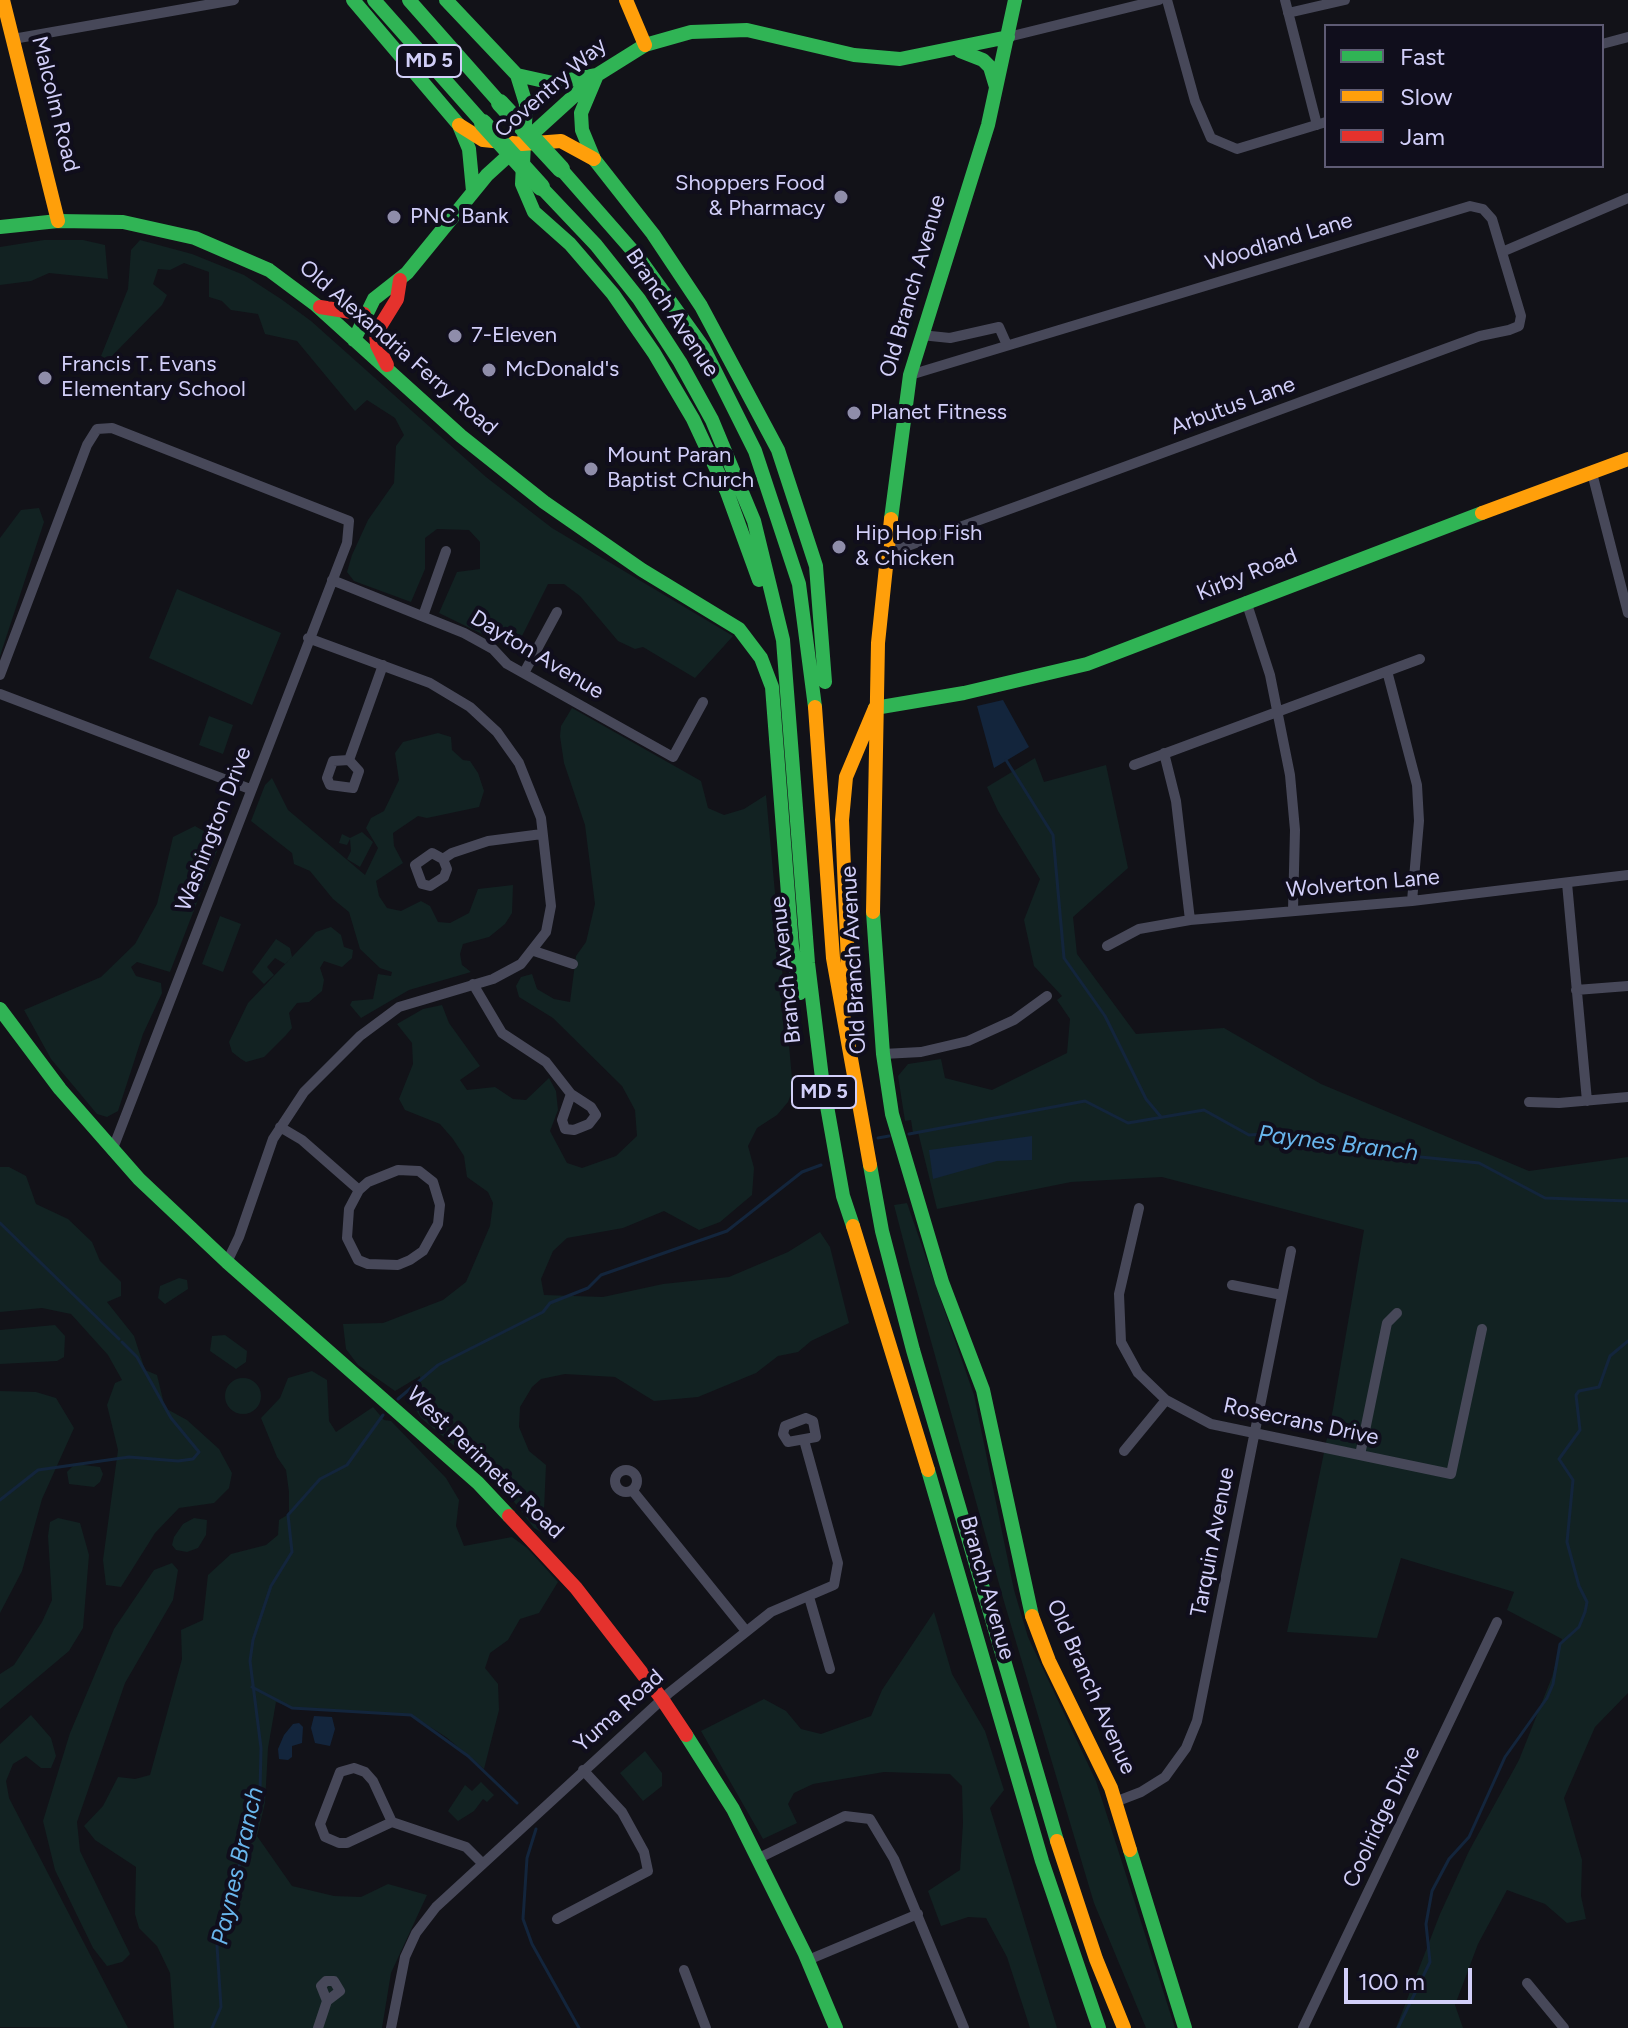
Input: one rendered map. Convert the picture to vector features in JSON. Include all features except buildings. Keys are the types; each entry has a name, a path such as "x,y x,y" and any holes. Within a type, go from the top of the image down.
{"main road":[{"name":"Malcolm Road","path":"3,0 58,221"},
{"path":"353,0 459,125 483,140 522,144 561,141 594,159"},
{"name":"Branch Avenue","path":"374,0 596,245 639,299 712,420 754,521 779,612 787,669 808,963 834,1152 853,1232 901,1379 1038,1846 1099,2028"},
{"name":"Branch Avenue","path":"409,0 639,258 703,347 760,463 799,584 813,677 833,958 875,1196 913,1350 1065,1867 1124,2028"},
{"path":"446,0 517,75 526,104 522,184 534,212 570,244 613,294 693,419 727,492 787,669"},
{"path":"626,0 645,45"},
{"name":"Old Branch Avenue","path":"1015,0 996,93 910,375 887,550 875,708 872,886 883,1054 892,1114 914,1190 942,1282 983,1390 1029,1610 1049,1661 1092,1743 1115,1802 1185,2028"},
{"name":"Coventry Way","path":"354,340 364,314 374,299 400,280 473,191 597,75 645,45 676,35 728,30 758,32 878,58 912,59 1008,37"},
{"path":"956,50 983,60 995,80 996,93"},
{"path":"517,75 554,83 597,75"},
{"path":"597,75 581,113 582,130 594,159 653,234 701,306 778,450 816,566 822,611 827,712 823,807"},
{"path":"459,125 472,162 473,191"},
{"name":"Old Alexandria Ferry Road","path":"0,227 58,221 123,222 195,238 269,270 316,305 461,436 544,502 642,570 739,629 761,658 772,687 792,946 816,1084 834,1152"},
{"name":"Coventry Way","path":"390,373 377,345 376,333 397,299 400,280"},
{"path":"316,305 364,314"},
{"path":"354,340 386,320"},
{"name":"Kirby Road","path":"875,708 964,693 1084,665 1246,601 1628,459"},
{"path":"855,1074 842,820 846,777 875,708"},
{"name":"West Perimeter Road","path":"0,1009 60,1089 112,1151 227,1262 500,1505 576,1588 662,1699 710,1770 759,1858 808,1960 836,2028"}],"street":[{"path":"13,39 189,4 234,0"},
{"name":"Coventry Way","path":"1008,37 1159,0"},
{"path":"1167,0 1195,101 1211,138 1237,149 1322,124 1285,0"},
{"path":"1288,13 1345,0"},
{"path":"1604,43 1628,37"},
{"path":"1502,252 1628,198"},
{"name":"Woodland Lane","path":"910,375 1459,208 1478,207 1487,211 1502,252"},
{"name":"Arbutus Lane","path":"887,550 1029,502 1451,347 1519,326 1521,316 1502,252"},
{"path":"921,335 950,338 999,327 1007,345"},
{"name":"Washington Drive","path":"0,675 87,445 100,428 112,428 349,521 349,536 112,1151"},
{"path":"1592,473 1628,613"},
{"path":"423,616 446,551"},
{"name":"Dayton Avenue","path":"332,580 480,641 524,673 673,757 703,702"},
{"path":"1246,601 1270,675 1295,818 1293,910"},
{"path":"524,673 557,612"},
{"path":"227,1262 280,1127 314,1082 385,1016 416,999 512,970 534,951 546,932 551,906 541,818 511,749 497,732 470,707 447,693 383,665 308,638"},
{"path":"1134,765 1277,709 1420,659"},
{"path":"349,760 383,665"},
{"path":"1387,671 1418,796 1412,901"},
{"path":"0,694 250,789"},
{"path":"1164,753 1176,801 1190,920"},
{"path":"443,859 488,841 542,834"},
{"name":"Wolverton Lane","path":"1107,946 1139,929 1190,920 1412,901 1628,875"},
{"path":"1567,883 1587,1101"},
{"path":"534,951 573,964"},
{"path":"473,984 502,1033 546,1062 571,1094"},
{"path":"1576,990 1628,986"},
{"path":"883,1054 932,1051 968,1041 1014,1020 1047,996"},
{"path":"1529,1102 1628,1097"},
{"path":"280,1127 302,1140 359,1190"},
{"path":"398,1170 412,1170 429,1177 438,1195 439,1216 433,1238 423,1251 398,1265 381,1266 358,1260 347,1238 346,1221 359,1190 377,1177 398,1170"},
{"name":"Rosecrans Drive","path":"1139,1208 1121,1280 1119,1329 1132,1364 1166,1400 1211,1424 1451,1474 1482,1329"},
{"name":"Tarquin Avenue","path":"1115,1802 1141,1792 1165,1777 1181,1757 1194,1731 1291,1251"},
{"path":"1232,1285 1282,1295"},
{"path":"1360,1455 1387,1323 1397,1313"},
{"path":"1124,1451 1166,1400"},
{"name":"Yuma Road","path":"391,2028 402,1968 416,1933 436,1907 662,1699 746,1631 778,1607 834,1585 838,1563 804,1440"},
{"path":"632,1490 746,1631"},
{"path":"809,1597 830,1669"},
{"name":"Coolridge Drive","path":"1303,2028 1497,1622"},
{"path":"392,1822 373,1781 365,1772 354,1768 340,1772 320,1824 325,1837 347,1843 392,1822 466,1847 483,1864"},
{"path":"557,1919 648,1871 644,1852 622,1812 583,1770"},
{"path":"759,1858 845,1816 862,1816 876,1824 918,1914 964,2028"},
{"path":"808,1960 918,1914"},
{"path":"684,1970 706,2028"},
{"path":"1527,1983 1564,2028"},
{"path":"318,2028 327,2001"}],"shaded area":[{"path":"44,240 83,240 105,245 108,279 49,273 31,281 0,285 0,247"},
{"path":"140,240 192,254 244,275 281,299 311,321 486,477 552,528 733,636 695,678 643,647 635,649 618,641 580,596 564,584 548,584 515,650 439,613 457,572 480,569 480,542 469,530 437,529 425,538 425,569 411,602 354,581 347,572 352,555 368,520 394,483 396,446 404,435 395,418 367,400 355,411 297,341 265,334 258,314 231,310 222,301 209,297 209,272 184,263 170,270 158,269 153,284 167,295 162,305 108,360 101,356 128,289 131,250"},
{"path":"39,508 44,522 0,656 0,538 21,510"},
{"path":"177,589 281,633 252,705 149,658"},
{"path":"572,708 701,781 708,808 724,815 744,809 766,795 793,1089 788,1102 777,1115 757,1128 748,1146 754,1168 752,1195 720,1222 699,1230 664,1211 623,1228 567,1238 553,1251 541,1279 544,1295 603,1297 663,1284 729,1277 788,1252 820,1232 830,1247 849,1323 811,1341 798,1352 778,1356 756,1373 698,1397 654,1401 615,1377 565,1374 541,1379 520,1407 519,1427 529,1451 546,1465 543,1533 534,1528 502,1486 421,1418 411,1402 421,1385 420,1376 395,1391 358,1365 346,1349 343,1324 383,1323 443,1300 466,1282 490,1226 493,1203 488,1192 467,1177 464,1156 453,1139 440,1124 405,1110 399,1099 413,1064 412,1043 397,1024 423,1009 442,1005 449,1023 480,1066 460,1080 467,1090 495,1087 513,1099 526,1100 549,1078 556,1091 558,1110 550,1131 567,1163 582,1168 616,1156 637,1136 635,1110 622,1086 553,1018 519,997 516,986 521,977 532,974 537,989 554,999 570,1002 576,956 586,942 595,904 585,825 564,763 560,736 561,726"},
{"path":"209,716 233,725 223,754 199,745"},
{"path":"438,733 451,737 452,750 463,760 470,761 478,773 484,791 479,807 427,818 418,816 393,833 394,846 403,863 376,881 379,896 387,908 401,911 421,901 430,906 438,922 450,923 469,913 478,889 513,885 512,913 505,924 489,937 463,944 460,954 462,965 471,972 409,990 361,1018 350,1005 352,1001 373,999 378,974 391,976 392,972 380,968 360,949 349,912 333,899 310,871 294,864 292,853 251,821 265,785 272,778 288,810 365,875 378,848 366,828 371,818 384,811 399,780 395,753 403,742"},
{"path":"1035,758 1044,782 1106,765 1128,868 1073,917 1077,954 1136,1034 1224,1028 1321,1084 1529,1171 1628,1157 1628,1693 1595,1727 1564,1798 1582,1860 1581,1896 1586,1919 1567,1923 1545,1904 1507,1890 1478,1944 1455,2005 1463,2028 1396,2028 1440,1914 1469,1851 1519,1760 1552,1677 1562,1639 1507,1610 1514,1592 1401,1558 1377,1638 1287,1632 1333,1409 1364,1230 1162,1177 1071,1182 937,1209 918,1132 913,1133 911,1120 905,1121 898,1076 908,1064 941,1059 945,1078 992,1090 1067,1053 1070,1019 1057,1000 1062,996 1034,966 1024,920 1040,879 998,811 987,787"},
{"path":"195,826 214,837 217,851 170,972 137,962 131,967 136,976 161,983 162,993 143,1034 118,1111 107,1117 97,1114 51,1059 24,1010 101,977 135,944 157,904 173,837"},
{"path":"362,832 373,842 360,867 347,859 351,851 350,839 347,845 339,843 342,834 350,838"},
{"path":"220,916 241,924 223,972 202,964"},
{"path":"331,927 341,935 344,947 353,950 352,958 342,967 324,961 320,968 324,980 322,991 309,1002 297,1003 289,1013 292,1028 264,1057 246,1062 241,1059 232,1052 229,1042 248,1003 316,932"},
{"path":"276,939 290,948 292,957 285,964 275,958 267,967 274,975 264,984 252,972"},
{"path":"0,1167 9,1167 26,1176 36,1204 68,1219 92,1242 100,1261 121,1282 121,1296 107,1302 134,1336 145,1370 157,1375 165,1408 187,1420 219,1449 232,1473 229,1488 214,1503 179,1508 155,1533 121,1587 106,1585 103,1560 118,1450 107,1405 115,1383 122,1380 108,1355 71,1314 42,1308 0,1312"},
{"path":"907,1203 974,1395 1014,1590 1028,1637 1096,1781 1175,2028 1146,2028 1094,1903 1005,1605 911,1270 894,1205"},
{"path":"179,1278 187,1280 188,1289 165,1304 158,1298 160,1286"},
{"path":"55,1325 65,1336 64,1357 57,1361 0,1364 0,1330"},
{"path":"225,1335 247,1351 246,1362 236,1369 210,1351 212,1336"},
{"path":"312,1371 327,1380 329,1421 336,1432 373,1407 384,1420 391,1421 446,1478 459,1500 456,1526 464,1546 512,1537 527,1548 558,1582 539,1613 520,1619 508,1640 490,1653 485,1668 498,1684 499,1710 484,1769 446,1737 411,1715 292,1708 276,1702 268,1748 265,1803 257,1836 292,1886 334,1896 361,1897 388,1884 427,1895 391,1973 382,2028 174,2028 170,1973 157,1946 139,1928 135,1914 136,1867 95,1840 84,1826 103,1806 118,1777 135,1779 150,1775 182,1659 181,1630 203,1620 208,1575 231,1554 266,1545 278,1535 279,1520 289,1514 286,1470 277,1457 261,1418 280,1398 288,1378"},
{"path":"243,1378 256,1383 261,1396 256,1409 243,1414 230,1409 225,1396 230,1383"},
{"path":"0,1391 36,1392 56,1398 74,1428 42,1499 22,1571 0,1613"},
{"path":"75,1464 100,1467 103,1474 100,1482 94,1487 69,1484 67,1472"},
{"path":"58,1518 80,1523 89,1555 83,1628 69,1651 0,1709 0,1674 14,1665 42,1622 52,1600 48,1536 50,1522"},
{"path":"194,1518 207,1520 206,1535 198,1548 187,1552 176,1550 172,1545 174,1537 183,1524"},
{"path":"172,1563 178,1570 173,1600 125,1683 77,1822 80,1851 130,1954 122,1962 107,1966 93,1948 55,1870 43,1821 70,1733 114,1629 154,1570"},
{"path":"934,1612 952,1674 985,1731 1004,1790 990,1808 1057,2028 1030,2028 1007,1957 986,1918 968,1917 941,1926 928,1891 960,1870 963,1823 962,1786 950,1774 884,1772 813,1784 794,1793 788,1804 797,1823 763,1839 701,1731 764,1699 786,1711 801,1729 821,1734 871,1716 882,1690"},
{"path":"31,1715 51,1738 56,1756 51,1768 41,1768 26,1756 13,1764 6,1781 9,1798 128,2028 0,2027 0,1744"},
{"path":"645,1751 662,1773 662,1786 643,1801 620,1773"},
{"path":"481,1782 494,1795 487,1802 483,1799 474,1811 458,1821 448,1811 465,1785 472,1791"}],"water":[{"path":"1003,700 1029,747 994,768 977,706"},
{"path":"1032,1136 1032,1160 997,1161 933,1179 929,1150"},
{"path":"314,1716 332,1717 335,1729 330,1746 315,1743 311,1728"},
{"path":"299,1723 303,1727 302,1743 292,1746 292,1757 288,1760 279,1759 278,1749 284,1735 293,1724"}],"waterway":[{"path":"1006,760 1053,835 1064,958 1105,1016 1146,1099 1161,1117"},
{"name":"Paynes Branch","path":"909,1134 1085,1101 1128,1123 1204,1110 1249,1135 1281,1133 1421,1157 1479,1163 1545,1198 1628,1201"},
{"name":"Paynes Branch","path":"878,1138 889,1136"},
{"name":"Paynes Branch","path":"398,1399 438,1365 543,1312 550,1303 588,1288 601,1275 727,1231 802,1172 821,1165"},
{"path":"0,1223 119,1339"},
{"path":"1398,2028 1430,1962 1426,1924 1432,1891 1449,1859 1469,1837 1505,1757 1547,1698 1553,1684 1560,1644 1579,1627 1585,1612 1587,1602 1579,1586 1567,1542 1573,1480 1559,1459 1580,1430 1576,1395 1579,1391 1599,1387 1610,1356 1628,1341"},
{"path":"0,1500 38,1470 129,1457 178,1461 193,1459 199,1452 171,1418 137,1357 122,1342"},
{"name":"Paynes Branch","path":"212,2028 221,2007 217,1946 260,1791 261,1748 250,1661 253,1640 271,1586 292,1552 288,1515 320,1479 347,1465 383,1415"},
{"path":"252,1687 292,1708 411,1715 468,1756 517,1803"},
{"path":"536,1829 527,1858 523,1919 532,1944 579,2028"}],"traffic: fast":[{"path":"353,0 459,125 469,149 473,191"},
{"path":"374,0 483,123"},
{"path":"409,0 500,103"},
{"path":"446,0 517,75 526,104 522,184 534,212 570,244 613,294 654,353 693,419 727,492 759,580"},
{"path":"891,519 910,375 988,125 1015,0"},
{"path":"354,340 374,299 407,273 487,175 597,75 645,45 691,32 747,30 854,55 900,59 1008,37"},
{"path":"960,51 983,60 990,67 996,87"},
{"path":"517,75 553,83 597,75"},
{"path":"597,75 581,113 582,130 594,159 653,234 701,306 778,450 816,566 825,682"},
{"path":"500,103 561,169"},
{"path":"483,123 541,187"},
{"path":"561,169 639,258 703,347 755,451 799,584 815,707"},
{"path":"541,187 596,245 639,299 680,362 712,420 754,521 783,640 808,963 822,1078 843,1196 853,1226"},
{"path":"0,227 58,221 123,222 195,238 269,270 316,305 461,436 544,502 642,570"},
{"path":"875,708 964,693 1087,664 1482,513"},
{"path":"642,570 739,629 761,658 772,687 792,946 800,993"},
{"path":"873,912 883,1054 892,1114 942,1282 983,1390 1032,1616"},
{"path":"0,1009 60,1089 139,1179 227,1262 478,1483 509,1516"},
{"path":"870,1165 882,1231 913,1350 1057,1841"},
{"path":"928,1470 1042,1861 1099,2028"},
{"path":"686,1735 733,1809 805,1954 836,2028"},
{"path":"1130,1850 1185,2028"}],"traffic: slow":[{"path":"3,0 58,221"},
{"path":"626,0 645,45"},
{"path":"459,125 483,140 522,144 561,141 594,159"},
{"path":"1482,513 1628,459"},
{"path":"873,912 878,643 891,519"},
{"path":"815,707 833,958 870,1165"},
{"path":"849,987 842,820 846,777 875,708"},
{"path":"853,1226 928,1470"},
{"path":"1032,1616 1049,1661 1111,1788 1130,1850"},
{"path":"1057,1841 1096,1959 1124,2028"}],"traffic: jam":[{"path":"387,365 377,345 376,333 397,299 400,280"},
{"path":"320,307 364,314"},
{"path":"509,1516 576,1588 686,1735"}],"place":[{"name":"Shoppers Food & Pharmacy","path":"841,197"},
{"name":"PNC Bank","path":"394,217"},
{"name":"7-Eleven","path":"455,336"},
{"name":"McDonald's","path":"489,370"},
{"name":"Francis T. Evans Elementary School","path":"45,378"},
{"name":"Planet Fitness","path":"854,413"},
{"name":"Mount Paran Baptist Church","path":"591,469"},
{"name":"Hip Hop Fish & Chicken","path":"839,547"}]}
